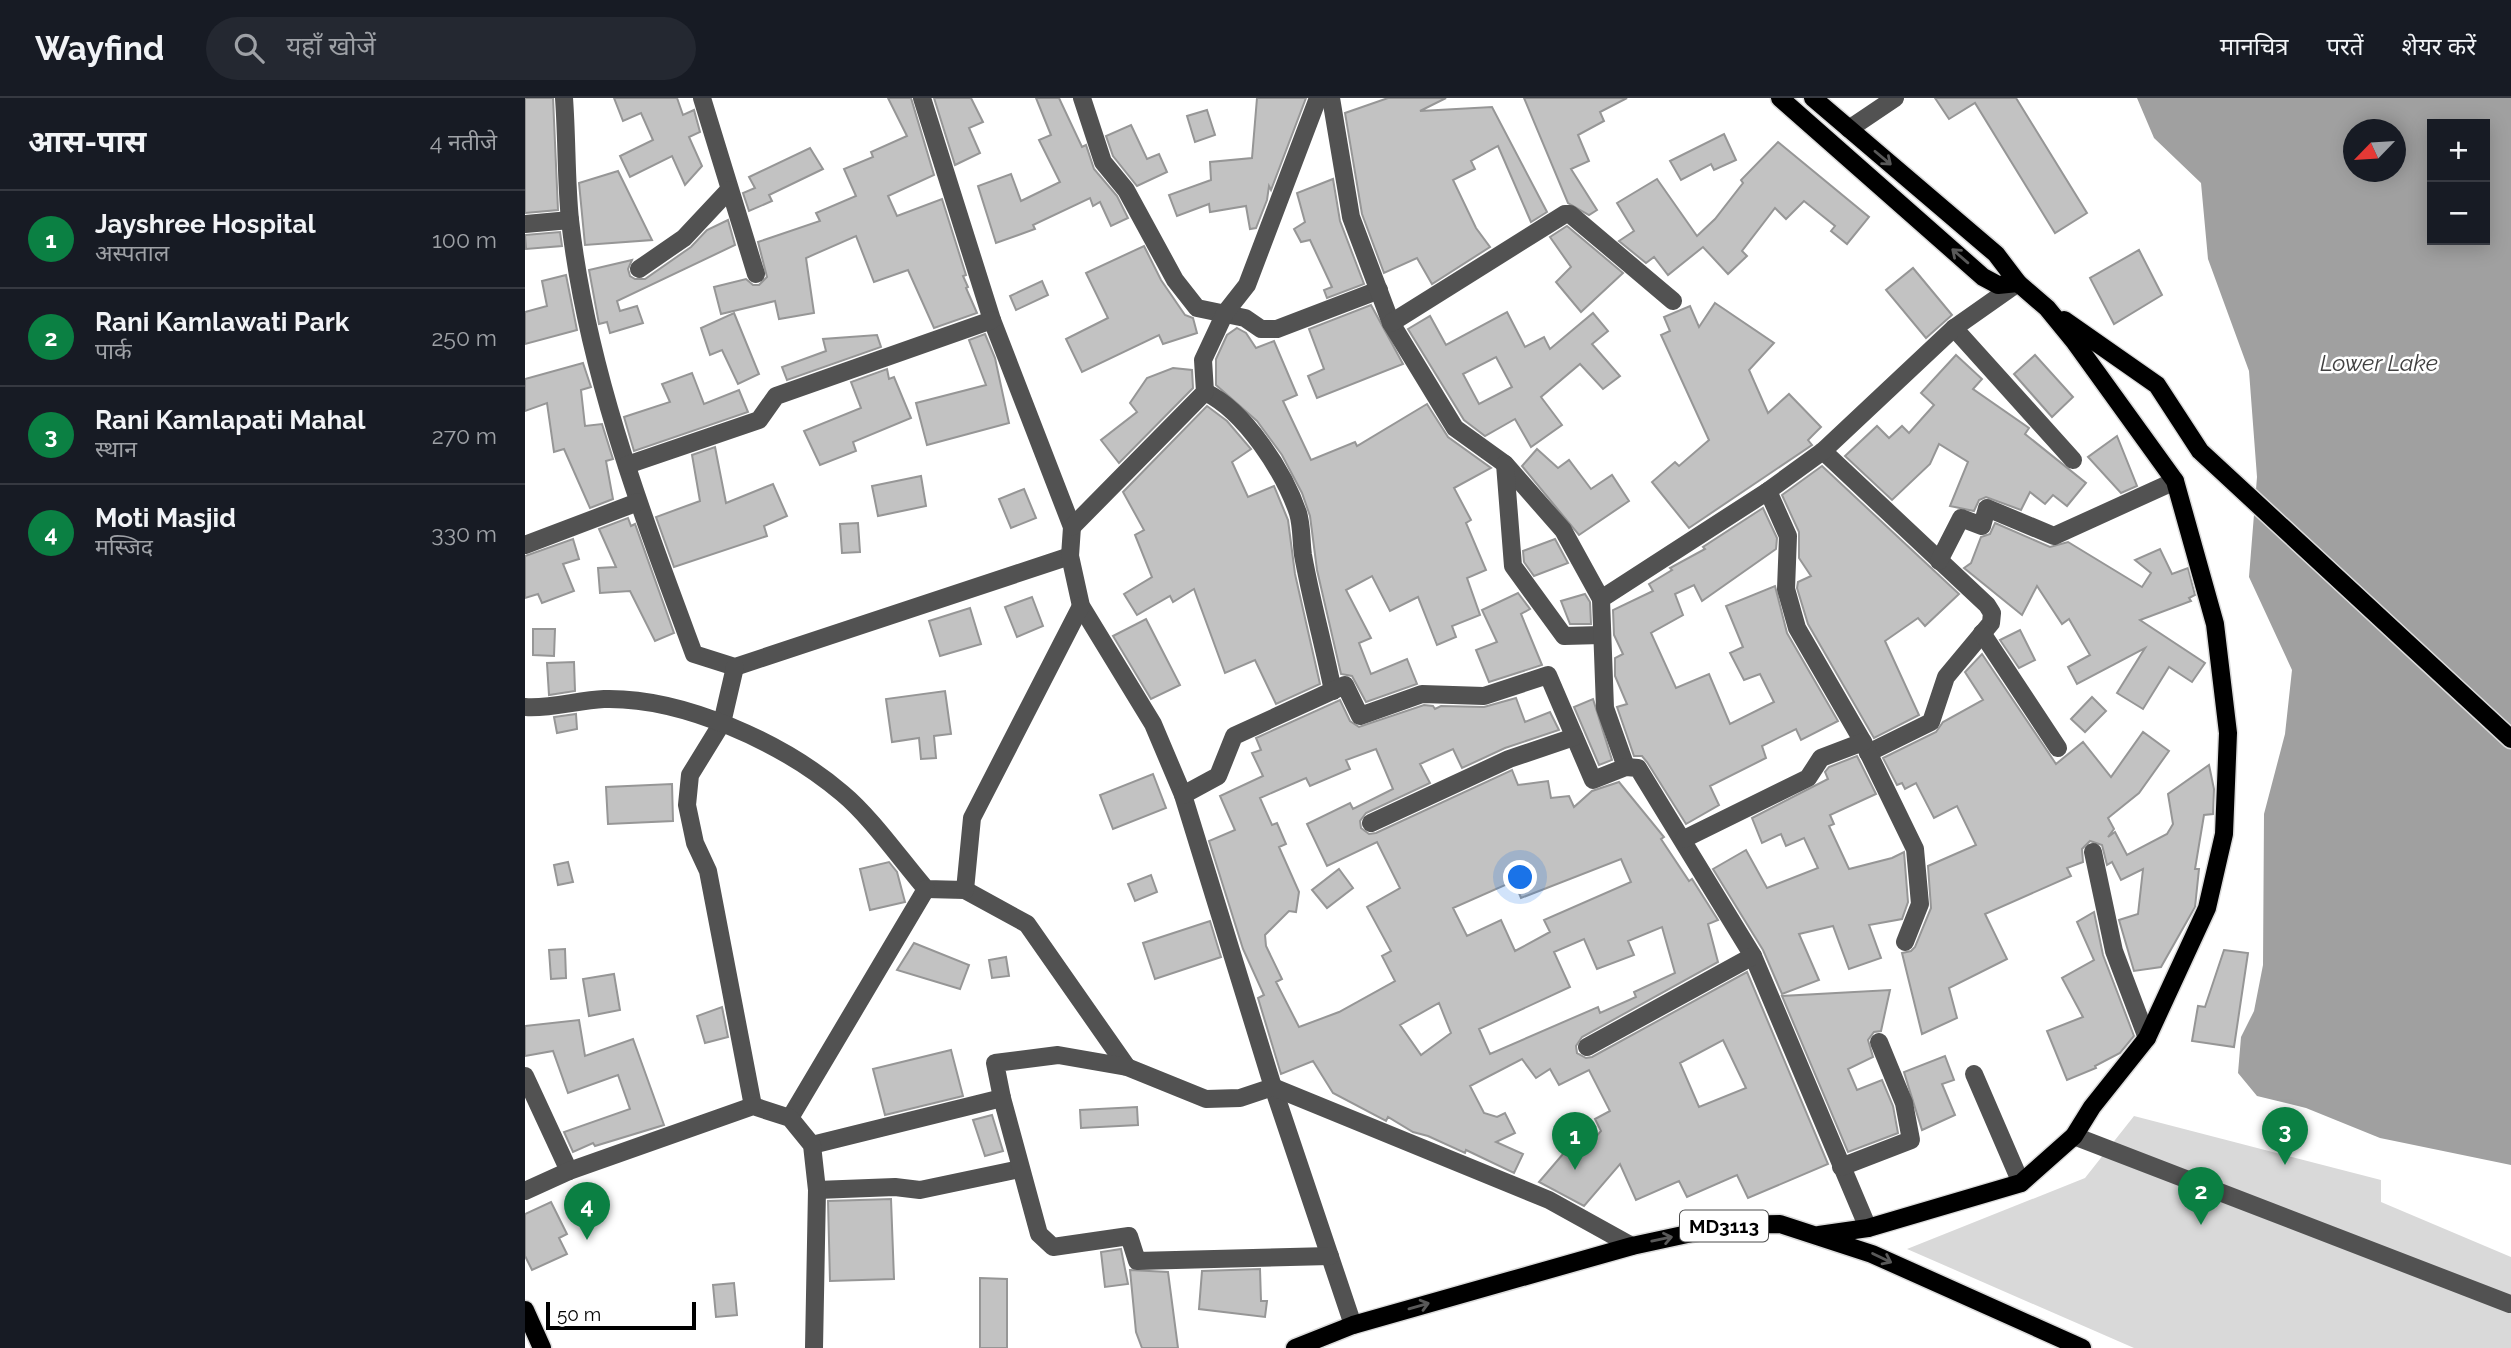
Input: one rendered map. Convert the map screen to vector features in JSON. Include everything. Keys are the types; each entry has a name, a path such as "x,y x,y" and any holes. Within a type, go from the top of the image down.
{"main road":[{"path":"1780,98 1983,277 1998,285 2018,282"},
{"path":"1813,98 1996,254 2018,282 2047,308 2157,385 2200,452 2511,739"},
{"path":"1819,1235 1868,1228 2021,1183 2074,1136 2092,1107 2147,1038 2207,908 2224,834 2228,733 2215,624 2175,481 2047,308"},
{"name":"MD3113","path":"1353,1325 1632,1246 1729,1225 1780,1224 1872,1254 1936,1285 2083,1348"},
{"path":"525,1310 542,1348"},
{"path":"1295,1348 1353,1325"}],"street":[{"path":"564,98 570,220 587,315 638,502 694,654 735,667 1070,556"},
{"path":"702,98 756,274"},
{"path":"922,98 992,320 1072,527 1070,556 1081,606 1153,724 1183,795 1273,1087 1353,1325"},
{"path":"1081,98 1103,162 1126,190 1175,280 1197,308 1245,318 1261,328 1277,329 1380,290"},
{"path":"1072,527 1205,392 1203,360 1225,313 1247,285 1318,98"},
{"path":"1331,98 1351,218 1391,323 1455,428 1505,464 1563,530 1601,599 1605,708 1626,767"},
{"path":"1849,129 1895,98"},
{"path":"639,269 684,239 729,190"},
{"path":"1391,323 1570,214 1673,301"},
{"path":"525,224 570,220"},
{"path":"1601,599 1768,491 1823,451 1954,328 2018,282"},
{"path":"627,465 759,420 772,398 776,396 992,320"},
{"path":"1954,328 2073,460"},
{"path":"1205,392 1216,397 1254,435 1273,461 1290,494 1299,516 1303,555 1333,691"},
{"path":"1684,839 1808,778 1821,758 1865,748 1931,722 1945,677 1991,623 1992,613 1987,605 1823,451"},
{"path":"1505,464 1513,566 1564,636 1601,635"},
{"path":"1939,561 1961,518 1982,526 1987,509 2054,536 2175,481"},
{"path":"1768,491 1789,536 1786,589 1797,628 1865,748 1915,849 1920,904 1905,942"},
{"path":"525,545 638,502"},
{"path":"965,890 972,818 1081,606"},
{"path":"1982,634 2058,748"},
{"path":"735,667 722,723 690,775 687,805 695,843 708,871 753,1106"},
{"path":"1183,795 1218,776 1234,736 1345,685 1360,716 1422,694 1484,696 1548,676 1593,780 1626,767 1639,768 1753,956 1868,1228"},
{"path":"525,707 605,699 663,705 722,723 796,759 844,794 926,889 965,890 1027,924 1127,1067"},
{"path":"1371,823 1509,759 1574,737"},
{"path":"2093,852 2115,951 2147,1038"},
{"path":"790,1118 926,889"},
{"path":"1587,1047 1753,956"},
{"path":"1841,1167 1911,1140 1904,1103 1879,1042"},
{"path":"1330,1256 1137,1261 1129,1236 1053,1247 1039,1234 1020,1169 995,1063 1058,1055 1127,1067 1206,1099 1240,1098 1273,1087 1549,1200 1632,1246"},
{"path":"1974,1074 2021,1183"},
{"path":"525,1076 569,1171"},
{"path":"812,1145 1002,1098"},
{"path":"525,1191 569,1171 753,1106 790,1118 812,1145 817,1190 814,1348"},
{"path":"2074,1136 2510,1304"},
{"path":"817,1190 895,1187 920,1190 1020,1169"}],"shaded area":[{"path":"2134,1116 2381,1180 2381,1202 2511,1257 2511,1348 2134,1348 1907,1249 2085,1178"}],"water":[{"name":"Lower Lake","path":"2137,98 2511,98 2511,1165 2380,1138 2306,1108 2257,1096 2238,1073 2241,1037 2254,1011 2263,965 2264,814 2285,734 2292,670 2249,577 2257,477 2249,371 2208,259 2201,183 2154,138"}],"building":[{"path":"525,98 553,98 558,210 525,213"},
{"path":"614,98 677,98 683,115 694,110 700,132 689,137 702,166 685,185 672,156 630,177 620,156 653,140 641,113 623,121"},
{"path":"888,98 911,98 934,175 888,196 897,216 942,199 966,275 963,276 968,287 966,288 977,313 934,328 908,270 874,282 856,236 806,258 814,313 779,319 775,301 721,314 714,287 746,279 753,285 759,285 767,277 758,242 820,221 816,213 856,196 844,169 873,157 871,152 907,136"},
{"path":"934,98 971,98 983,122 969,128 980,153 955,165"},
{"path":"1036,98 1059,98 1082,147 1086,145 1094,169 1117,196 1128,218 1111,226 1100,202 1093,206 1090,198 1033,225 1035,229 996,243 978,186 1011,174 1021,201 1060,182 1039,140 1051,135"},
{"path":"1257,98 1306,98 1271,190 1269,186 1267,200 1256,228 1250,229 1246,206 1210,212 1209,204 1177,216 1169,195 1211,180 1210,162 1252,158"},
{"path":"1388,98 1446,98 1420,111 1492,107 1547,212 1531,222 1498,146 1471,161 1475,169 1453,180 1476,228 1490,247 1432,284 1417,258 1384,273 1362,214 1345,113"},
{"path":"1524,98 1627,98 1600,112 1604,121 1578,135 1589,161 1571,169 1597,210 1589,215 1568,203"},
{"path":"1935,98 2016,98 2087,213 2055,233 1975,103 1949,119"},
{"path":"1207,110 1215,135 1195,142 1187,116"},
{"path":"1131,125 1147,159 1159,154 1167,172 1137,186 1113,156 1106,136"},
{"path":"1724,134 1736,160 1714,170 1711,164 1681,180 1670,161"},
{"path":"1778,142 1869,217 1847,244 1831,231 1835,226 1804,201 1786,219 1775,208 1742,251 1747,256 1728,274 1703,247 1668,275 1654,257 1646,263 1619,241 1634,231 1617,203 1657,179 1697,236 1715,219 1743,183 1741,180"},
{"path":"810,148 823,169 769,195 772,201 749,211 743,193 755,188 749,177"},
{"path":"618,171 652,240 585,245 579,183"},
{"path":"1333,179 1340,221 1364,284 1327,298 1324,290 1332,287 1310,240 1301,242 1294,229 1305,222 1297,193"},
{"path":"728,220 735,245 617,301 620,311 637,306 643,323 610,333 607,322 599,324 589,270 632,260 628,269 630,276 645,279 691,247 707,230"},
{"path":"1567,226 1623,273 1581,312 1556,282 1571,267 1550,237"},
{"path":"560,232 562,246 526,249 525,235"},
{"path":"1144,246 1161,280 1185,315 1193,318 1197,333 1163,344 1159,335 1082,372 1066,339 1108,318 1086,273"},
{"path":"2139,250 2162,295 2114,324 2090,278"},
{"path":"1913,268 1952,315 1926,338 1886,290"},
{"path":"566,275 577,330 525,344 525,312 547,306 542,281"},
{"path":"1042,281 1048,295 1016,310 1010,296"},
{"path":"1715,303 1774,343 1749,370 1768,413 1789,394 1821,427 1808,440 1812,445 1689,528 1652,482 1675,462 1679,466 1709,440 1661,335 1670,331 1664,317 1690,306 1699,327"},
{"path":"1371,305 1403,364 1317,398 1308,376 1324,369 1309,329"},
{"path":"1507,312 1525,347 1544,337 1550,349 1593,313 1608,331 1592,344 1620,376 1603,389 1580,364 1541,397 1562,425 1531,447 1515,419 1485,436 1464,420 1408,329 1430,316 1446,345","holes":["1496,357 1512,387 1479,404 1463,374"]},
{"path":"734,313 759,374 738,384 722,350 710,355 701,328"},
{"path":"1237,328 1246,333 1256,348 1274,341 1297,395 1283,401 1311,460 1355,442 1357,446 1427,404 1448,437 1491,468 1454,488 1471,520 1466,523 1486,570 1467,578 1480,615 1452,626 1456,637 1437,645 1418,597 1390,611 1372,576 1346,590 1371,638 1359,643 1371,674 1407,659 1417,684 1366,702 1352,676 1341,674 1317,570 1310,516 1302,493 1282,455 1257,421 1216,385 1216,359 1227,335"},
{"path":"985,334 995,358 1009,423 927,445 916,403 986,385 969,340"},
{"path":"877,335 881,347 787,380 782,367 826,351 823,339"},
{"path":"1956,355 1982,379 1973,389 2029,428 2025,434 2086,483 2067,506 2053,495 2045,504 2030,492 2021,510 1986,497 1979,500 1974,511 1950,506 1968,462 1939,444 1930,464 1892,500 1845,456 1877,426 1889,438 1902,426 1909,433 1934,405 1921,393"},
{"path":"2035,355 2073,397 2052,417 2014,374"},
{"path":"583,363 591,387 581,390 585,426 602,424 613,459 606,461 613,499 590,508 564,449 554,452 547,403 525,411 525,379"},
{"path":"1173,368 1192,370 1193,388 1119,463 1101,440 1137,412 1130,403 1147,378"},
{"path":"887,369 889,379 894,377 911,418 853,442 856,451 820,465 804,431 861,408 851,382"},
{"path":"692,373 704,404 739,390 748,412 634,451 624,417 670,402 662,384"},
{"path":"1207,406 1227,421 1251,449 1232,462 1248,497 1274,486 1288,520 1295,574 1320,684 1276,704 1255,660 1225,673 1194,589 1173,602 1170,596 1137,615 1124,594 1152,577 1135,535 1144,530 1123,492"},
{"path":"2117,436 2137,486 2121,493 2088,457"},
{"path":"715,447 726,503 773,484 787,516 764,526 767,536 674,567 656,517 700,501 692,455"},
{"path":"1537,449 1558,468 1569,460 1591,489 1612,475 1629,501 1579,535 1522,466"},
{"path":"1822,466 1959,594 1925,626 1918,618 1885,641 1919,715 1874,738 1808,624 1797,588 1798,582 1811,576 1799,558 1799,532 1782,495"},
{"path":"921,476 926,506 878,516 872,486"},
{"path":"1024,489 1036,518 1011,528 999,499"},
{"path":"1763,508 1777,538 1776,549 1702,601 1694,585 1675,594 1683,615 1651,633 1676,688 1709,674 1730,724 1774,702 1760,674 1744,680 1730,653 1743,647 1726,606 1775,586 1787,633 1838,721 1801,740 1796,729 1762,746 1766,758 1710,786 1719,805 1686,824 1647,762 1642,756 1634,756 1617,707 1627,704 1615,676 1615,658 1623,654 1614,635 1613,610 1653,591 1649,584 1672,570 1670,568 1705,549 1703,547"},
{"path":"628,518 631,526 635,524 674,633 655,641 630,591 600,593 598,568 616,567 599,529"},
{"path":"858,523 860,552 842,553 840,524"},
{"path":"1995,523 2050,547 2068,542 2142,587 2151,573 2135,560 2160,549 2172,574 2188,568 2195,595 2189,598 2191,601 2140,620 2205,663 2192,682 2169,667 2143,709 2117,693 2145,648 2077,684 2068,667 2090,655 2069,619 2062,624 2037,586 2022,615 1964,568 1971,563 1981,537 1990,534"},
{"path":"573,539 579,559 563,564 574,591 542,603 538,594 525,598 525,556"},
{"path":"1555,539 1568,563 1534,576 1524,562 1523,551"},
{"path":"1518,593 1530,609 1521,614 1542,665 1489,682 1476,650 1497,642 1482,610"},
{"path":"1585,594 1590,602 1591,624 1570,624 1561,601"},
{"path":"1032,597 1043,626 1017,637 1005,607"},
{"path":"970,608 981,644 940,656 929,621"},
{"path":"1146,619 1180,685 1151,699 1113,636"},
{"path":"533,629 555,629 554,656 533,655"},
{"path":"2020,630 2035,660 2019,668 2000,640"},
{"path":"1982,654 2056,764 2083,742 2111,777 2143,732 2169,751 2139,793 2108,818 2114,829 2108,837 2115,832 2127,855 2167,834 2173,824 2168,794 2209,765 2214,789 2213,814 2204,815 2195,869 2199,869 2195,907 2161,967 2134,971 2119,920 2138,914 2143,869 2121,880 2112,862 2107,865 2102,845 2090,841 2082,849 2083,862 2067,868 2071,876 1985,914 2007,959 1949,988 1957,1018 1922,1034 1902,953 1915,947 1931,908 1928,866 1976,845 1957,806 1934,818 1916,783 1905,789 1902,783 1897,785 1883,758 1936,732 1943,722 1983,700 1965,672"},
{"path":"574,662 575,691 549,695 547,663"},
{"path":"945,691 951,734 934,736 936,758 921,759 919,738 892,742 886,699"},
{"path":"2092,697 2106,711 2085,732 2071,719"},
{"path":"1516,698 1525,722 1550,712 1559,730 1505,748 1462,768 1453,749 1420,764 1430,783 1366,813 1360,821 1361,828 1369,834 1376,833 1512,770 1518,785 1548,781 1551,798 1569,796 1574,807 1592,791 1619,782 1664,837 1661,839 1689,881 1692,879 1718,920 1708,924 1718,962 1582,1037 1576,1046 1577,1053 1586,1058 1592,1057 1747,972 1828,1164 1748,1198 1737,1175 1687,1197 1679,1181 1636,1200 1620,1164 1584,1206 1539,1182 1569,1147 1579,1156 1601,1131 1595,1119 1610,1111 1589,1070 1559,1085 1550,1069 1536,1078 1522,1059 1470,1086 1484,1113 1497,1117 1505,1113 1515,1133 1496,1142 1523,1154 1514,1173 1466,1150 1465,1153 1413,1132 1388,1117 1386,1121 1333,1093 1313,1061 1281,1074 1258,998 1264,995 1243,949 1209,841 1235,830 1220,796 1263,776 1252,753 1261,750 1256,738 1340,700 1350,721 1359,727 1424,705 1433,706 1435,709 1441,706 1484,707","holes":["1376,749 1393,789 1353,809 1350,803 1307,824 1327,866 1377,842 1400,888 1367,907 1391,951 1382,956 1395,981 1339,1012 1299,1027 1276,982 1282,979 1266,946 1265,935 1289,911 1296,912 1299,892 1279,847 1286,844 1277,823 1272,825 1260,798 1306,778 1310,786 1350,769 1346,760","1621,859 1631,882 1544,920 1550,932 1515,951 1501,920 1467,936 1453,908 1514,881 1521,898","1662,927 1675,973 1634,992 1636,997 1600,1013 1598,1007 1490,1054 1479,1029 1570,987 1554,952 1584,939 1597,969 1634,955 1628,941","1439,1003 1451,1033 1421,1055 1400,1025","1723,1040 1746,1088 1699,1107 1680,1063"]},
{"path":"1593,699 1612,760 1599,765 1574,707"},
{"path":"576,714 577,729 557,733 554,717"},
{"path":"1857,756 1876,794 1830,815 1834,824 1829,826 1849,869 1892,858 1904,852 1908,902 1902,919 1869,925 1881,958 1849,969 1833,926 1799,934 1819,980 1782,994 1763,950 1713,869 1746,850 1767,888 1818,868 1804,838 1786,846 1781,834 1762,843 1752,818 1828,779 1825,772 1829,767"},
{"path":"1153,774 1166,808 1113,829 1100,795"},
{"path":"672,784 673,821 608,824 606,787"},
{"path":"568,862 573,882 558,885 554,865"},
{"path":"889,862 897,872 905,902 870,910 860,869"},
{"path":"1339,869 1353,888 1327,908 1312,890"},
{"path":"1151,875 1157,892 1135,901 1128,884"},
{"path":"2094,912 2103,955 2134,1036 2120,1053 2095,1066 2096,1068 2067,1080 2047,1031 2083,1017 2062,978 2094,960 2077,922"},
{"path":"1210,921 1221,957 1155,979 1143,943"},
{"path":"914,943 969,965 960,989 897,970"},
{"path":"565,949 566,978 551,979 549,950"},
{"path":"2224,950 2248,953 2234,1047 2192,1041 2198,1006 2205,1007"},
{"path":"1006,957 1009,976 992,978 989,960"},
{"path":"614,974 620,1010 589,1016 583,979"},
{"path":"1890,990 1881,1031 1874,1032 1868,1040 1873,1057 1848,1069 1857,1090 1882,1080 1893,1106 1898,1133 1848,1152 1782,996"},
{"path":"722,1007 728,1037 705,1043 697,1016"},
{"path":"579,1020 585,1056 633,1039 664,1125 595,1146 593,1143 573,1152 564,1132 630,1109 618,1075 568,1093 553,1051 525,1056 525,1026"},
{"path":"951,1050 963,1096 885,1115 873,1069"},
{"path":"1945,1056 1954,1080 1942,1084 1955,1115 1922,1130 1904,1072"},
{"path":"1137,1107 1138,1125 1081,1128 1080,1110"},
{"path":"992,1115 1003,1151 985,1156 973,1120"},
{"path":"891,1199 894,1279 830,1281 828,1201"},
{"path":"551,1202 567,1234 559,1238 567,1254 532,1270 525,1256 525,1214"},
{"path":"1121,1249 1128,1284 1105,1287 1101,1252"},
{"path":"1260,1269 1261,1301 1267,1301 1265,1317 1199,1309 1202,1271"},
{"path":"1130,1270 1168,1272 1178,1348 1142,1348 1136,1332"},
{"path":"980,1278 1007,1279 1007,1348 980,1348"},
{"path":"734,1283 737,1315 716,1317 713,1285"}],"place":[{"name":"Rani Kamlapati Mahal","path":"2285,1165"},
{"name":"Jayshree Hospital","path":"1575,1170"},
{"name":"Rani Kamlawati Park","path":"2201,1225"},
{"name":"Moti Masjid","path":"587,1240"}]}
